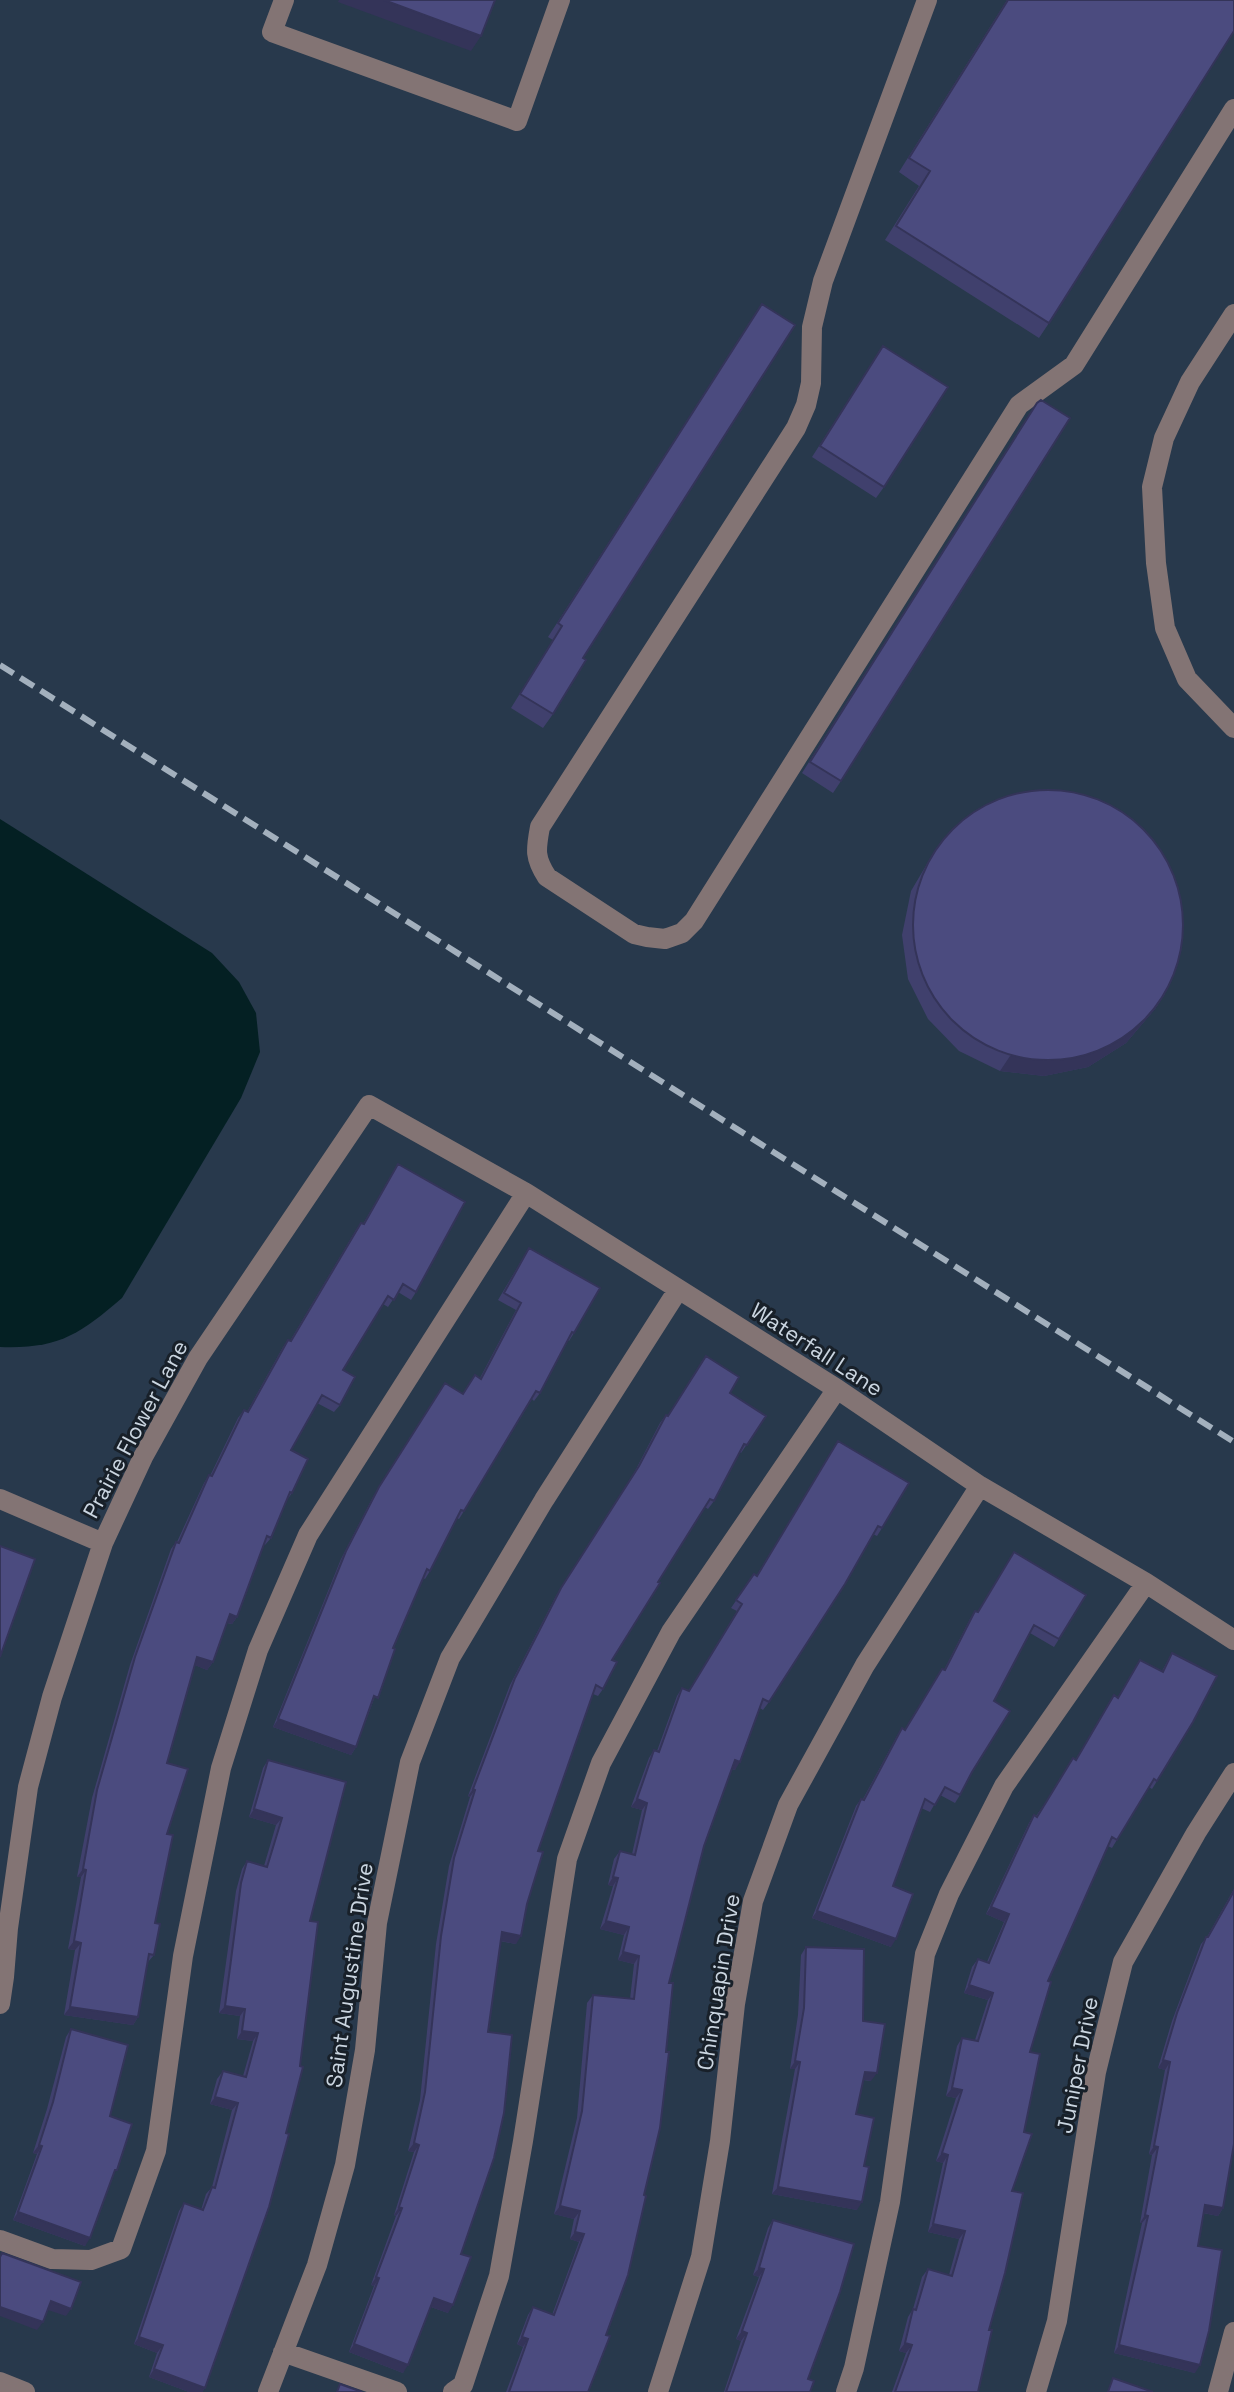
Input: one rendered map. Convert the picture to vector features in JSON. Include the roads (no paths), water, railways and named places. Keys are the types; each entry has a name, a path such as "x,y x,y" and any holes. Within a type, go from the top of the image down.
{"street":[{"path":"284,0 272,32 517,121 560,0"},
{"path":"927,0 823,281 812,327 811,383 796,428 540,827 536,848 538,864 547,877 634,934 665,939 682,933 694,921 1019,405 1074,365 1234,109"},
{"path":"1234,314 1190,382 1164,438 1152,487 1156,563 1165,628 1187,679 1234,728"},
{"name":"Waterfall Lane","path":"369,1105 526,1193 837,1389 980,1486 1146,1583 1234,1640"},
{"name":"Prairie Flower Lane","path":"0,2004 28,1787 52,1697 103,1543 143,1457 198,1358 369,1105"},
{"path":"0,2240 52,2259 91,2260 121,2249 156,2151 183,1956 221,1768 258,1650 308,1535 526,1193"},
{"name":"Saint Augustine Drive","path":"268,2392 317,2265 345,2165 365,2050 377,1923 410,1762 450,1658 544,1500 678,1290"},
{"path":"453,2392 463,2385 499,2276 567,1859 601,1763 671,1632 837,1389"},
{"name":"Chinquapin Drive","path":"658,2392 701,2257 720,2141 735,2004 753,1901 795,1791 865,1665 980,1486"},
{"path":"0,1499 103,1543"},
{"path":"846,2392 890,2202 925,1954 949,1894 1004,1786 1146,1583"},
{"name":"Juniper Drive","path":"1036,2392 1057,2321 1096,2072 1123,1962 1234,1773"},
{"path":"1218,2392 1234,2332"},
{"path":"283,2352 397,2392"},
{"path":"0,2382 25,2392"}],"railway":[{"path":"0,665 1234,1442"}]}
